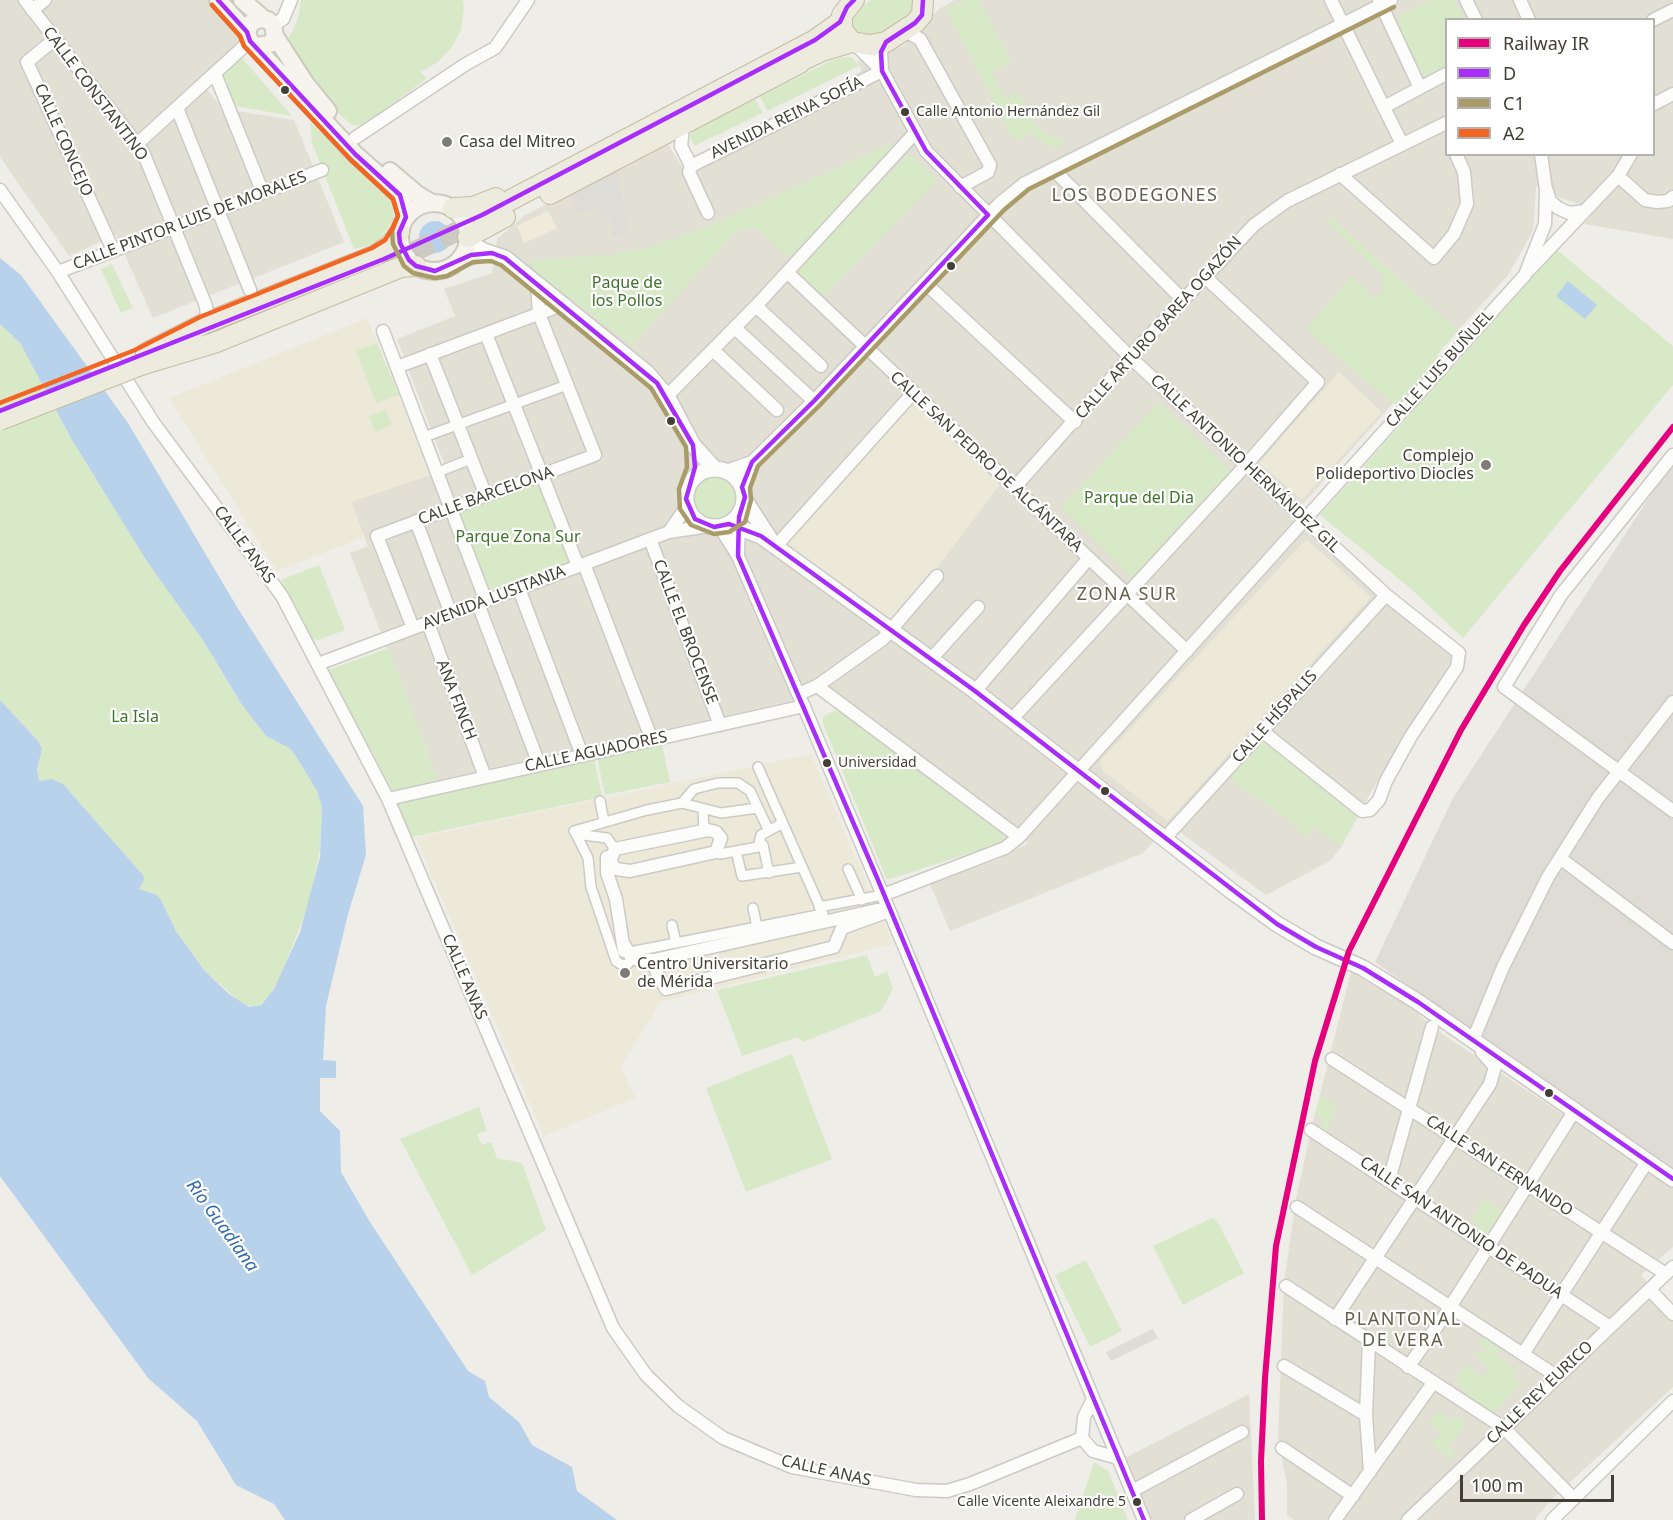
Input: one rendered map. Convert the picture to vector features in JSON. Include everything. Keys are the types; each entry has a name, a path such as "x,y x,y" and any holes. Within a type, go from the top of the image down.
{"highway":[{"path":"468,239 677,136 819,46 840,21 846,7 854,0"},
{"path":"453,208 473,207 492,199 819,46 886,42 905,31 922,15 926,2"},
{"path":"840,21 842,30 854,44"},
{"path":"483,217 819,46"},
{"path":"140,361 203,324 376,255 390,245 403,225"},
{"path":"0,420 385,261"},
{"path":"0,411 140,361 214,343 401,267 416,266"}],"main road":[{"path":"218,0 354,154 395,189 404,202 403,252 416,266 435,271 444,269 460,259 468,239 464,221 453,208 432,203 417,194 354,138 306,84 271,27 242,0"},
{"path":"252,39 255,20 271,27"},
{"path":"252,39 270,44 271,27"},
{"path":"403,225 422,205 432,203"}],"street":[{"path":"29,5 45,0"},
{"path":"271,27 283,19 291,0"},
{"path":"354,138 466,64 495,48 528,0"},
{"path":"1330,0 1402,144"},
{"path":"1466,0 1475,18"},
{"path":"1520,0 1528,18"},
{"path":"1144,1520 799,694 738,556 727,524 743,493 752,462 814,401 988,215 1025,183 1343,26 1384,2 1420,88"},
{"name":"CALLE CONSTANTINO","path":"29,5 143,152 206,306 207,318 203,324"},
{"path":"1655,19 1673,9"},
{"path":"905,31 920,39 990,165 988,172 960,187"},
{"name":"CALLE CONCEJO","path":"55,39 27,62 113,250"},
{"path":"137,144 252,39"},
{"path":"882,71 881,52 886,42"},
{"name":"CALLE ANTONIO HERNÁNDEZ GIL","path":"854,44 882,71 914,134 926,152 960,187 1131,358 1386,595 1459,653 1457,667 1411,736 1375,806 1362,811 1262,731"},
{"name":"AVENIDA REINA SOFÍA","path":"691,166 882,71"},
{"path":"215,74 262,193"},
{"path":"1384,107 1445,75"},
{"path":"1655,103 1673,94"},
{"path":"177,108 250,290"},
{"name":"CALLE ARTURO BAREA OGAZÓN","path":"1015,487 1182,299 1254,225 1287,201 1402,144 1445,127"},
{"path":"667,396 756,306 914,134"},
{"name":"AVENIDA REINA SOFÍA","path":"677,136 691,166 689,172 708,213"},
{"path":"1340,174 1434,258 1454,234 1467,204 1464,172 1457,156"},
{"name":"CALLE LUIS BUÑUEL","path":"883,895 1005,848 1019,837 1524,275 1545,224 1546,190 1540,156"},
{"path":"1524,275 1618,176 1630,156"},
{"path":"1053,169 1182,299"},
{"name":"CALLE PINTOR LUIS DE MORALES","path":"57,272 322,170"},
{"path":"1618,176 1645,200 1668,201 1673,198"},
{"name":"CALLE ANAS","path":"0,190 57,272 153,422 282,596 388,799 613,1328 646,1375 678,1406 723,1438 792,1467 916,1490 947,1491 970,1484 1082,1438"},
{"path":"1546,190 1550,201 1558,208 1569,213 1586,211"},
{"path":"468,239 506,258 537,286 646,372 667,396 693,445 696,459 694,477 686,491 687,506 695,519 727,524 761,536 776,546 975,691 1277,924 1316,947 1376,975 1673,1179"},
{"path":"460,259 492,253"},
{"name":"CALLE SAN PEDRO DE ALCÁNTARA","path":"787,272 1187,651"},
{"path":"1012,719 1246,465 1318,382 1204,276"},
{"path":"925,283 1074,422"},
{"path":"424,437 567,385 539,314 537,286"},
{"path":"397,367 562,305"},
{"path":"756,306 821,366"},
{"path":"735,328 814,401"},
{"path":"383,331 452,508 482,603 539,764"},
{"path":"486,334 542,476 652,740"},
{"path":"713,350 777,410"},
{"path":"430,354 486,496"},
{"name":"CALLE BARCELONA","path":"413,628 377,536 595,455 567,385"},
{"path":"776,546 913,393"},
{"path":"693,445 720,470 737,478 743,493 776,546"},
{"path":"1673,455 1561,595 1504,687 1673,811"},
{"path":"438,472 471,459"},
{"path":"694,477 752,462"},
{"path":"1661,470 1673,476"},
{"path":"669,532 687,506"},
{"path":"416,521 451,614"},
{"path":"727,524 738,556"},
{"name":"AVENIDA LUSITANIA","path":"318,664 669,532 727,524"},
{"name":"CALLE EL BROCENSE","path":"650,539 720,725"},
{"path":"975,691 1089,558"},
{"path":"799,694 818,686 883,639 937,576"},
{"path":"519,589 582,755"},
{"name":"CALLE HÍSPALIS","path":"1165,838 1386,595"},
{"path":"931,659 978,607"},
{"name":"ANA FINCH","path":"428,623 485,777"},
{"path":"818,686 1019,837"},
{"path":"1335,1319 1494,1076 1495,1067 1482,1053 1478,1043 1503,967 1560,858 1598,798 1673,702"},
{"name":"CALLE AGUADORES","path":"388,799 804,706"},
{"path":"627,954 823,914 758,767"},
{"path":"682,803 694,789 718,783 738,783 750,791 768,829"},
{"path":"600,801 604,821"},
{"path":"627,954 622,965 616,961 591,887 588,858 574,831 604,821 682,803 703,809 737,813 758,808"},
{"path":"703,809 704,831"},
{"path":"758,847 761,835 792,816"},
{"path":"716,852 722,838 716,832 704,831 613,850 606,861 627,954 632,959 655,965 877,910 889,911"},
{"path":"576,834 607,838 613,850 613,866 626,871 716,852 720,854 763,845 769,873"},
{"path":"736,851 742,876 769,873 800,863 808,856"},
{"path":"1560,858 1673,943"},
{"path":"848,869 862,900"},
{"path":"616,899 619,882 626,871"},
{"path":"819,907 883,895"},
{"path":"753,908 758,927"},
{"path":"655,965 666,989 834,947 842,928 889,911"},
{"path":"830,921 838,927 839,934"},
{"path":"672,925 676,943"},
{"path":"1389,1180 1432,1027"},
{"name":"CALLE SAN FERNANDO","path":"1332,1059 1602,1232 1669,1270"},
{"path":"1408,1367 1489,1247 1575,1110"},
{"name":"CALLE SAN ANTONIO DE PADUA","path":"1311,1130 1610,1327"},
{"path":"1523,1354 1647,1162"},
{"path":"1298,1207 1558,1377"},
{"name":"CALLE REY EURICO","path":"1408,1520 1669,1270"},
{"path":"1286,1286 1504,1428 1572,1498"},
{"path":"1650,1290 1673,1314"},
{"path":"1369,1341 1366,1415 1370,1472"},
{"path":"1284,1366 1366,1415"},
{"path":"1335,1520 1433,1383"},
{"path":"1093,1399 1084,1418 1082,1438 1093,1451 1118,1458"},
{"path":"1552,1520 1673,1401"},
{"path":"1132,1491 1242,1432"},
{"path":"1282,1448 1353,1496"},
{"path":"1191,1520 1237,1494"}],"shaded area":[{"path":"0,0 232,0 221,12 245,39 198,79 218,103 236,111 294,120 344,242 153,318 116,235 69,256 0,157"},
{"path":"955,0 1673,0 1673,239 1584,224 1597,209 1563,199 1536,186 1533,231 1508,275 1290,518 1453,658 1371,792 1341,847 1330,861 1266,895 1170,825 1143,853 950,931 930,884 997,860 1028,843 817,695 438,780 350,553 368,546 351,502 446,469 397,339 455,316 444,289 492,273 497,239 525,215 668,144 683,168 862,71 857,61 903,46 939,9"},
{"path":"616,167 629,233 613,237 610,217 602,217 598,207 579,215 569,189"},
{"path":"548,211 557,228 524,243 517,226"},
{"path":"367,318 431,475 351,502 364,537 277,571 169,398"},
{"path":"1339,372 1382,412 1302,500 1259,463"},
{"path":"913,393 1006,477 890,630 776,546"},
{"path":"1673,461 1673,1171 1375,962 1453,798"},
{"path":"1306,539 1371,597 1168,821 1102,770 1100,761"},
{"name":"Centro Universitario de Mérida","path":"811,754 893,944 661,1002 621,1066 635,1098 544,1136 416,838"},
{"path":"1351,972 1408,1004 1432,1027 1673,1188 1673,1247 1641,1275 1673,1312 1673,1387 1550,1501 1535,1520 1294,1520 1287,1515 1287,1484 1278,1440 1284,1283 1296,1199"},
{"path":"1153,1329 1158,1338 1111,1361 1106,1352"},
{"path":"1249,1394 1255,1520 1151,1520 1125,1458"}],"green space":[{"path":"301,0 463,0 464,8 461,30 452,47 438,62 420,72 427,78 365,125 352,125 328,104 285,46 298,19"},
{"path":"871,0 914,0 915,3 912,13 882,33 859,36 852,30 850,19 859,8"},
{"path":"966,0 979,0 1012,63 992,72 1005,98 1018,92 1037,128 1065,143 1054,149 1031,133 1014,141 946,9"},
{"path":"1430,0 1454,0 1463,18 1445,18 1445,68 1430,76 1421,72 1397,24 1400,15"},
{"path":"852,57 859,66 767,111 760,96 837,58"},
{"path":"242,58 292,116 235,106 223,75"},
{"path":"755,99 763,113 694,146 690,136 694,128"},
{"path":"310,122 392,199 394,220 375,244 354,249 312,143"},
{"name":"Paque de los Pollos","path":"894,142 894,150 795,257 787,256 757,229 743,228 737,231 632,346 541,276 528,261 616,254 651,247 709,226"},
{"path":"906,156 913,156 938,180 822,299 800,278 800,268"},
{"name":"Complejo Polideportivo Diocles","path":"1329,216 1458,330 1437,355 1451,369 1557,250 1673,346 1673,385 1463,638 1410,588 1320,515 1410,415 1369,384 1306,329 1352,276 1375,298 1386,288 1381,283 1385,277 1328,222"},
{"path":"112,264 133,308 121,313 101,269"},
{"name":"La Isla","path":"0,324 20,343 72,440 146,560 204,642 235,695 266,736 289,748 295,755 317,791 322,807 320,849 309,904 280,978 269,996 256,1008 242,1004 204,970 176,931 161,900 152,893 139,889 143,875 63,784 52,779 39,781 37,770 42,749 39,742 0,700"},
{"path":"377,343 399,395 376,403 356,350"},
{"name":"Parque del Dia","path":"1159,402 1231,471 1133,579 1061,507"},
{"path":"386,410 392,425 375,432 369,416"},
{"name":"Parque Zona Sur","path":"550,473 584,564 486,601 452,508"},
{"path":"716,477 724,478 731,483 736,490 736,506 731,513 724,518 716,519 708,518 701,513 696,506 695,498 696,490 701,483 708,478"},
{"path":"319,565 345,630 318,640 311,638 281,580"},
{"path":"389,648 438,780 394,793 328,670"},
{"path":"834,711 843,711 1009,833 998,844 887,880 823,724 823,716"},
{"path":"1261,738 1359,814 1341,847 1316,826 1306,838 1288,819 1236,784 1230,774"},
{"path":"662,745 670,782 605,795 597,757"},
{"path":"594,757 602,797 412,837 396,802"},
{"path":"867,955 875,977 887,971 893,989 881,1011 803,1042 798,1037 742,1056 717,990"},
{"path":"792,1054 832,1159 746,1192 706,1088"},
{"path":"1321,1095 1338,1107 1326,1132 1319,1128 1324,1119 1315,1114"},
{"path":"479,1107 487,1131 477,1134 482,1145 491,1142 497,1158 522,1163 546,1230 472,1275 400,1139"},
{"path":"1484,1199 1504,1212 1487,1239 1474,1230 1478,1224 1472,1219"},
{"path":"1212,1218 1217,1221 1244,1273 1183,1305 1153,1246"},
{"path":"1086,1260 1122,1331 1090,1347 1055,1275"},
{"path":"1484,1335 1502,1348 1495,1358 1498,1356 1517,1369 1512,1376 1522,1384 1492,1414 1465,1397 1468,1393 1455,1382 1466,1364 1481,1377 1489,1368 1474,1355 1477,1350 1483,1353 1486,1348 1478,1343"},
{"path":"1438,1411 1451,1420 1455,1416 1467,1423 1450,1446 1456,1452 1450,1459 1431,1444 1441,1432 1429,1424"},
{"path":"1094,1462 1108,1471 1128,1520 1075,1520"}],"water":[{"path":"435,221 446,226 451,237 446,248 435,253 424,248 419,237 424,226"},
{"name":"Río Guadiana","path":"0,258 21,275 128,423 237,607 363,806 366,855 348,914 326,1006 323,1060 336,1061 336,1078 320,1078 320,1111 340,1131 341,1172 370,1222 468,1371 485,1381 489,1397 519,1422 532,1445 572,1467 577,1491 617,1520 285,1520 274,1504 236,1485 197,1421 148,1378 0,1176 0,700 39,742 42,749 37,770 39,781 52,779 63,784 143,875 144,880 139,889 157,895 176,931 204,970 229,994 249,1007 261,1005 274,989 300,932 320,857 322,807 317,791 295,755 289,748 266,736 240,702 204,642 146,560 72,440 20,343 0,324"},
{"path":"1568,281 1597,305 1585,319 1556,296"}],"tunnel":[{"path":"386,264 485,219"}],"rail line":[{"name":"IR","path":"1262,1520 1261,1461 1265,1378 1276,1246 1315,1061 1349,951 1461,730 1524,625 1560,571 1673,427"}],"transit line":[{"name":"D","path":"218,0 247,32 250,41 355,154 400,195 406,217 399,233 400,243 409,260 416,266 435,271 471,255 492,253 505,258 657,383 693,445 695,467 686,499 695,519 714,527 729,524 761,536 975,691 1277,924 1316,947 1363,968 1418,1002 1673,1179"},
{"name":"D","path":"0,411 384,259 482,215 815,40 840,22 847,7 854,0"},
{"name":"D","path":"923,0 922,15 915,23 886,42 881,52 882,71 926,151 988,215 814,401 752,462 742,487 745,497 739,517 738,556 878,880 1144,1520"},
{"name":"C1","path":"212,5 240,36 244,46 350,159 393,199 398,216 392,231 393,244 404,266 413,273 435,278 447,276 473,262 491,261 501,265 651,388 686,447 687,467 679,489 680,509 691,525 714,534 729,532 745,522 751,500 750,488 758,466 819,406 1004,210 1029,189 1394,7"},
{"name":"A2","path":"0,403 135,350 200,317 372,248 385,240 392,229 398,216 393,199 350,159 244,46 240,36 212,5"}],"place":[{"name":"Calle Antonio Hernández Gil","path":"905,112"},
{"name":"Casa del Mitreo","path":"447,142"},
{"name":"Complejo Polideportivo Diocles","path":"1486,465"},
{"name":"Universidad","path":"827,763"},
{"name":"Centro Universitario de Mérida","path":"625,973"},
{"name":"Calle Vicente Aleixandre 5","path":"1137,1502"}],"district":[{"name":"LOS BODEGONES","path":"1135,196"},
{"name":"ZONA SUR","path":"1127,595"},
{"name":"PLANTONAL DE VERA","path":"1403,1330"}]}
